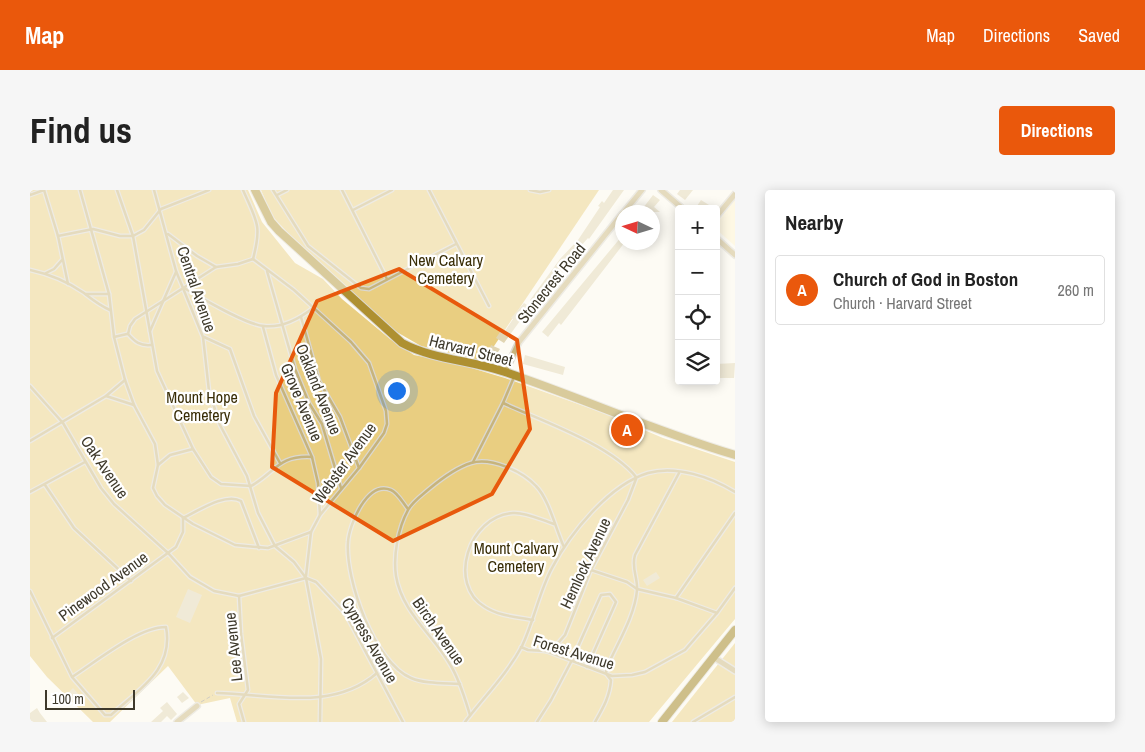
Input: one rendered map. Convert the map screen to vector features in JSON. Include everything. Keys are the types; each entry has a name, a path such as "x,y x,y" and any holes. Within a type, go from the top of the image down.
{"main road":[{"name":"Harvard Street","path":"255,190 271,222 279,231 402,343 417,351 514,375 689,441 735,456"},
{"path":"662,722 735,630"}],"street":[{"name":"Stonecrest Road","path":"630,205 642,190"},
{"path":"661,190 678,205"},
{"path":"720,212 735,194"},
{"name":"Stonecrest Road","path":"505,372 523,337 615,223"},
{"path":"720,242 735,255"},
{"path":"713,657 735,672"},
{"path":"178,722 197,706"}],"lane":[{"path":"30,195 44,190 58,236 68,284"},
{"path":"80,190 93,229 109,294 114,337 125,380 134,405 155,444 158,465 153,488 165,505 183,518 223,541 235,545 259,548 275,546 311,532"},
{"path":"117,190 133,236 151,346 157,371 193,449 211,477 221,484 251,486 280,463 300,456 312,457"},
{"name":"Central Avenue","path":"154,190 168,234 176,271 203,337 209,391 214,409 230,448 248,476 258,513 275,546 294,562 306,578 321,659 320,722"},
{"path":"58,236 93,229 120,236 133,236 144,230 161,209 209,190"},
{"path":"128,334 130,326 146,312 182,287 216,267 238,264 252,259 259,234 257,223 243,190"},
{"path":"273,190 308,246 361,288 369,290 456,244"},
{"path":"276,195 287,190"},
{"path":"342,190 387,279"},
{"path":"353,210 392,190"},
{"path":"429,190 489,306"},
{"path":"530,190 540,192 549,190"},
{"path":"168,234 196,256 216,267"},
{"name":"Webster Avenue","path":"252,259 281,279 351,342 369,363 386,411 387,424 384,433 359,468 320,515 311,532 306,578"},
{"path":"45,273 54,269 62,260"},
{"path":"30,270 45,273 68,284 85,294 94,303 110,310"},
{"path":"149,333 176,271"},
{"name":"Oakland Avenue","path":"267,271 295,369 309,403 322,424 341,488"},
{"path":"182,287 206,301 263,326 283,325 301,317 313,308"},
{"path":"85,294 109,294"},
{"path":"301,317 319,381 340,417 359,468"},
{"name":"Grove Avenue","path":"263,326 276,376 312,457 318,483 320,515"},
{"path":"114,337 128,334"},
{"path":"128,334 134,342 143,346 151,346"},
{"path":"203,337 230,349 254,416 280,463"},
{"path":"514,375 504,403 472,462 510,468 525,476 538,487 545,499 564,547"},
{"path":"30,441 106,396 125,380"},
{"name":"Oak Avenue","path":"30,386 63,423 85,462 114,504 168,553 190,577 214,591 239,596"},
{"path":"106,396 134,405"},
{"path":"504,403 611,454 629,468 637,478"},
{"path":"158,465 170,455 193,449"},
{"path":"30,492 85,462"},
{"name":"Birch Avenue","path":"470,715 460,684 451,666 402,597 396,576 396,553 399,532 408,509 437,482 472,462"},
{"path":"465,722 492,691 521,647 552,569 582,521 598,505 637,478 660,471 680,472 706,477 735,492"},
{"path":"596,722 607,701 611,686 611,680 606,673 606,667 632,609 637,589 633,568 635,555 680,472"},
{"name":"Hemlock Avenue","path":"546,651 565,635 591,570 628,500 637,478"},
{"path":"45,485 74,528 132,581"},
{"path":"408,509 396,493 383,488 372,493 362,503 353,520 348,542 349,567 354,591 378,645 394,666 410,678 416,680 460,684"},
{"path":"183,518 228,498 236,498 241,501 259,548"},
{"path":"533,620 501,614 484,607 473,595 467,581 466,562 469,544 483,526 498,516 514,513 554,524"},
{"path":"676,598 735,513"},
{"name":"Pinewood Avenue","path":"52,638 176,547 183,532 183,518"},
{"path":"591,570 627,582 637,589 676,598 717,614"},
{"path":"239,596 306,578"},
{"name":"Cypress Avenue","path":"306,578 316,582 345,613 404,722"},
{"name":"Forest Avenue","path":"521,647 528,650 546,651 618,677 632,675 668,660 685,650 717,614 735,588"},
{"path":"30,591 72,677 100,712 111,715 160,669 169,641 166,627 154,627 136,635 72,677"},
{"path":"536,722 551,700 572,660 601,594 610,594 616,602 588,667"},
{"name":"Lee Avenue","path":"239,596 241,634 248,690 245,696"},
{"path":"217,693 245,696 320,697 357,688 377,673"},
{"path":"244,722 239,704 245,696"},
{"path":"693,722 735,697"}],"path":[{"path":"197,706 217,693"}],"highlighted area":[{"path":"399,269 517,340 530,429 492,494 393,541 272,467 276,393 317,301"}],"shaded area":[{"path":"735,200 735,246 720,233 720,219"}],"green space":[{"name":"Mount Hope Cemetery","path":"30,190 248,190 262,222 295,263 323,279 342,299 390,339 414,355 458,364 505,378 609,415 663,438 735,462 735,619 649,722 237,722 230,698 197,705 168,666 110,722 93,722 47,677 30,656"},
{"name":"New Calvary Cemetery","path":"261,190 599,190 484,361 421,346 395,331 290,235 272,216"},
{"path":"735,643 735,722 672,722"}],"building":[{"path":"613,190 624,190 589,239 566,263 536,304 530,300 560,259 578,240 600,207 598,206 602,201 604,203"},
{"path":"680,190 693,190 685,200 677,194"},
{"path":"653,195 660,200 656,205 645,205"},
{"path":"701,200 709,205 698,205"},
{"path":"615,244 615,250 619,250 561,325 559,323 548,337 542,332"},
{"path":"524,303 530,307 504,343 496,338 502,329 505,331 513,319 511,318"},
{"path":"491,345 500,349 494,358 487,355"},
{"path":"525,355 565,367 563,375 523,364"},
{"path":"735,363 734,378 720,378 720,364"},
{"path":"656,572 660,578 647,586 643,580"},
{"path":"188,589 202,595 190,623 176,617"},
{"path":"73,688 80,696 74,702 67,694"},
{"path":"183,692 189,698 182,703 177,697"},
{"path":"167,702 177,714 171,720 167,716 161,722 151,722 163,711 160,708"},
{"path":"37,708 47,722 32,722 30,720 30,713"}],"place":[{"name":"Church of God in Boston","path":"627,430"}],"park label":[{"name":"Mount Calvary Cemetery","path":"516,557"}]}
